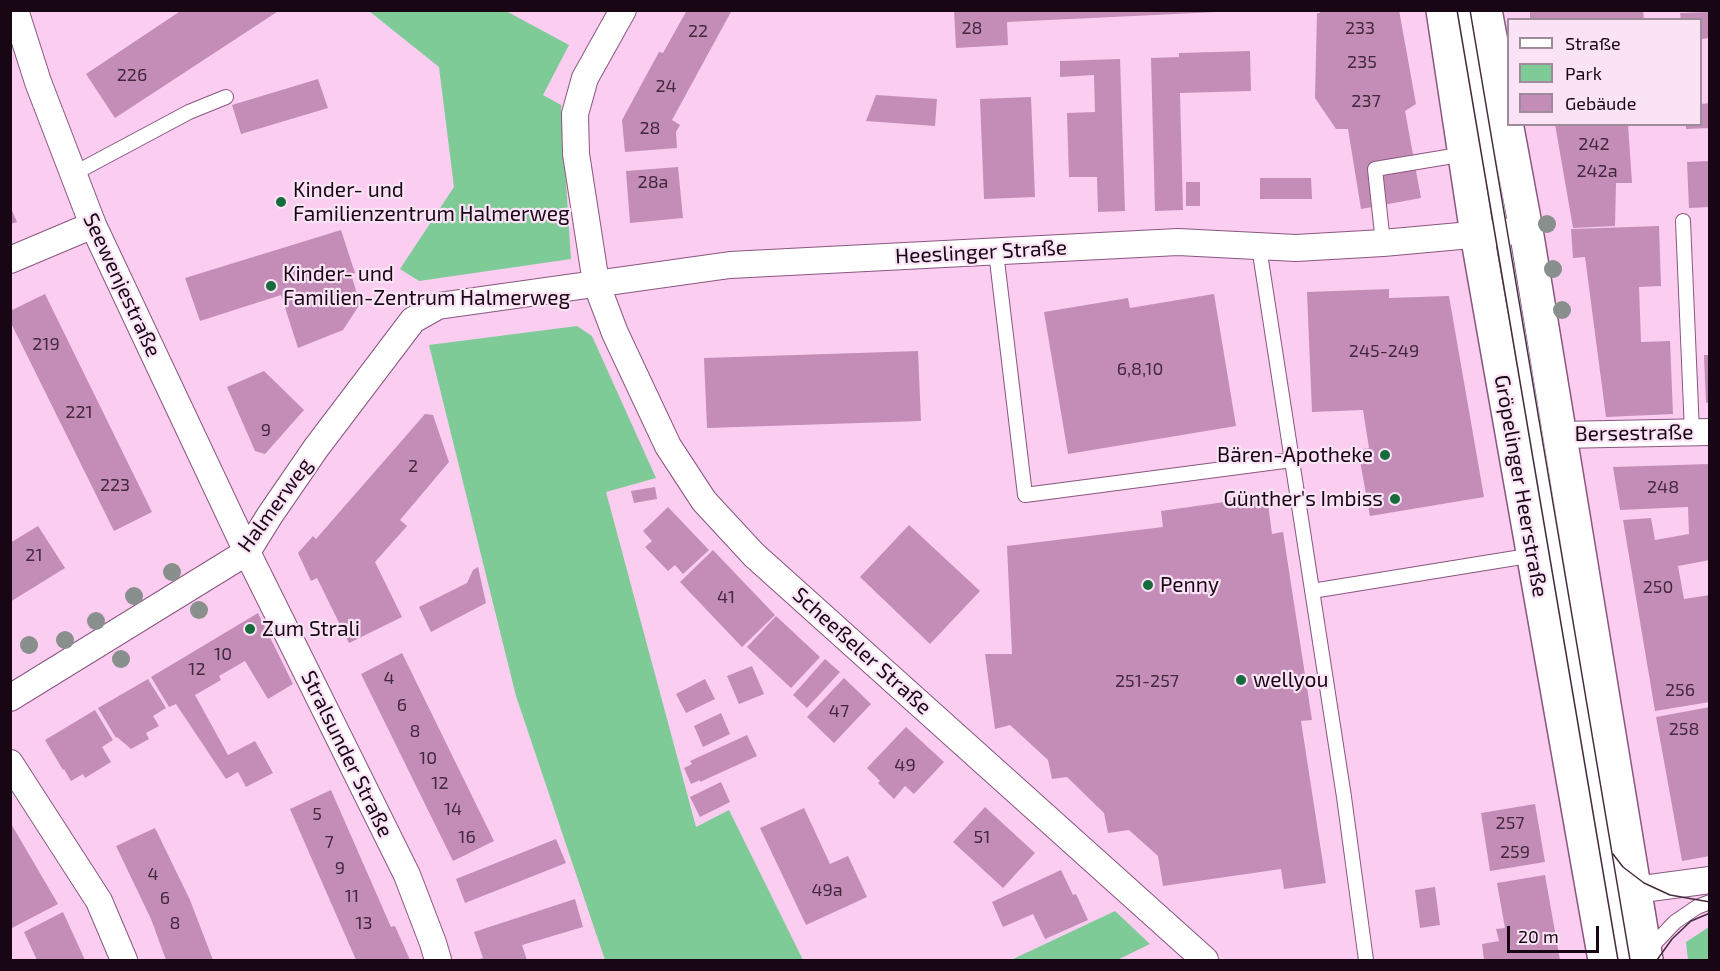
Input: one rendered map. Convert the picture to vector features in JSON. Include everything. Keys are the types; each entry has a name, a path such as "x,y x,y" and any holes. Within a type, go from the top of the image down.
{"main road":[{"name":"Gröpelinger Heerstraße","path":"1443,10 1465,154 1501,232 1559,435 1635,890 1628,958"},
{"name":"Gröpelinger Heerstraße","path":"1485,10 1501,232 1534,555 1628,958"}],"street":[{"name":"Seewenjestraße","path":"15,10 31,62 93,225 247,552"},
{"name":"Scheeßeler Straße","path":"623,10 585,78 575,114 576,154 597,283 615,333 668,446 704,501 754,555 1205,960"},
{"path":"10,260 93,225"},
{"name":"Heeslinger Straße","path":"438,306 730,265 1178,242 1296,248 1501,232"},
{"name":"Halmerweg","path":"10,698 247,552 316,448 413,320 438,306"},
{"name":"Bersestraße","path":"1559,435 1701,432"},
{"name":"Stralsunder Straße","path":"247,552 407,875 438,960"},
{"path":"10,763 99,901 124,960"},
{"path":"1635,890 1710,880"}],"lane":[{"path":"1464,10 1628,958 1656,942 1675,922 1697,907 1710,902"},
{"path":"73,174 189,112 226,96"},
{"path":"1383,243 1375,169 1465,154"},
{"path":"1683,221 1701,432"},
{"path":"1258,247 1346,808 1366,960"},
{"path":"996,252 1025,495 1292,460"},
{"path":"1312,591 1534,555"}],"green space":[{"path":"369,11 506,11 569,45 543,95 561,105 571,259 419,281 400,269 454,187 439,67"},
{"path":"577,326 592,336 656,478 606,492 696,827 729,810 803,960 605,960 516,696 429,345"},
{"path":"1115,911 1150,944 1117,960 1011,960"},
{"path":"1709,927 1709,960 1688,960 1686,942"}],"building":[{"path":"182,10 280,10 115,118 86,74"},
{"path":"687,10 732,10 672,120 680,125 676,132 677,148 625,152 622,120 659,52 663,53"},
{"path":"954,10 1217,10 1217,12 1007,22 1008,45 956,48"},
{"path":"1320,10 1399,10 1416,104 1405,111 1421,198 1361,209 1348,129 1336,129 1315,98 1317,13 1320,13"},
{"path":"1530,10 1643,10 1644,18 1530,18"},
{"path":"1710,12 1710,38 1702,39 1702,18 1681,18 1680,13"},
{"path":"1250,51 1251,91 1180,93 1183,210 1155,211 1151,58 1179,57 1179,53"},
{"path":"1120,59 1125,211 1098,212 1097,177 1069,177 1067,113 1095,112 1094,75 1060,77 1060,61"},
{"path":"318,79 328,108 241,134 232,105"},
{"path":"876,95 937,99 935,126 866,121"},
{"path":"1031,97 1035,197 984,199 980,99"},
{"path":"1710,103 1710,128 1686,129 1686,126 1702,126 1702,104"},
{"path":"1555,126 1628,126 1632,183 1616,183 1615,226 1573,228"},
{"path":"1710,161 1710,207 1689,208 1687,162"},
{"path":"678,167 683,218 630,223 626,171"},
{"path":"1260,178 1311,178 1312,199 1260,199"},
{"path":"1186,182 1200,182 1200,206 1186,206"},
{"path":"10,206 17,222 10,224"},
{"path":"1659,226 1661,286 1639,287 1641,342 1670,341 1673,414 1606,417 1585,257 1573,258 1571,229"},
{"name":"Kinder- und Familien-Zentrum Halmerweg","path":"341,230 355,273 351,274 360,304 343,330 298,348 281,295 200,321 185,278"},
{"path":"1389,289 1389,298 1449,296 1484,497 1370,516 1358,450 1369,448 1363,410 1312,412 1307,292"},
{"path":"45,294 152,512 114,531 10,321 10,311"},
{"path":"1214,294 1236,426 1068,454 1044,312 1128,298 1130,308"},
{"path":"918,351 921,421 707,428 704,358"},
{"path":"1704,355 1710,355 1710,402 1706,403"},
{"path":"264,371 304,410 265,454 255,451 227,387"},
{"path":"425,414 433,415 449,462 400,520 407,526 375,562 402,617 349,643 317,578 311,581 298,553 313,536 316,539"},
{"path":"1710,464 1710,560 1678,566 1684,599 1710,595 1710,702 1655,711 1623,520 1651,518 1655,540 1689,534 1688,507 1620,510 1613,467"},
{"path":"655,487 657,499 634,503 631,491"},
{"path":"1267,496 1272,534 1283,532 1312,720 1301,721 1326,883 1284,889 1281,869 1163,886 1158,856 1129,830 1108,833 1104,813 1067,777 1052,779 1048,760 1010,725 995,729 985,654 1012,654 1007,546 1163,527 1161,511"},
{"path":"668,507 709,550 683,574 675,565 668,571 645,547 652,541 643,531"},
{"path":"909,525 980,591 930,644 860,577"},
{"path":"38,526 65,568 10,602 10,543"},
{"path":"713,550 775,615 742,647 680,582"},
{"path":"478,567 486,603 431,632 419,607 467,583 473,570"},
{"path":"258,613 293,684 268,699 245,661 219,676 221,680 195,695 228,755 255,741 273,773 246,787 238,772 226,779 176,704 169,707 151,677"},
{"path":"776,616 820,657 791,688 747,647"},
{"path":"402,653 494,841 453,861 361,674"},
{"path":"825,659 840,672 807,708 793,695"},
{"path":"752,666 764,694 739,704 727,676"},
{"path":"844,678 871,704 834,743 807,717"},
{"path":"148,679 166,708 153,716 159,726 146,733 149,739 131,749 116,738 98,708"},
{"path":"705,679 715,699 686,713 676,694"},
{"path":"1710,707 1710,856 1682,861 1656,717"},
{"path":"95,710 113,740 102,747 111,762 85,778 83,774 71,781 45,740"},
{"path":"721,713 730,734 703,747 694,726"},
{"path":"906,727 944,762 914,794 905,786 894,799 867,768"},
{"path":"747,735 757,756 691,784 684,768 692,764 690,761"},
{"path":"721,782 730,802 700,817 690,797"},
{"path":"331,790 391,927 395,926 410,960 356,960 290,809"},
{"path":"1535,804 1545,862 1490,871 1481,813"},
{"path":"985,807 1035,853 1003,888 953,842"},
{"path":"804,808 830,864 848,856 867,897 806,925 760,828"},
{"path":"10,822 58,904 10,929"},
{"path":"155,828 190,900 213,960 166,960 151,919 116,846"},
{"path":"556,839 566,863 465,903 456,879"},
{"path":"1061,870 1088,920 1045,939 1033,914 1003,927 992,902"},
{"path":"1545,875 1560,960 1484,960 1482,944 1499,941 1496,929 1505,928 1497,883"},
{"path":"1435,887 1440,925 1420,928 1415,890"},
{"path":"575,899 583,927 522,945 527,960 476,960 483,958 474,932"},
{"path":"63,912 85,960 37,960 24,932"}],"tram line":[{"path":"1457,10 1618,960"},
{"path":"1470,10 1630,960"},
{"path":"1613,854 1623,867 1644,883 1670,895 1710,902"},
{"path":"1657,960 1672,939 1691,921 1710,913"}],"place":[{"name":"Kinder- und Familienzentrum Halmerweg","path":"281,202"},
{"name":"Kinder- und Familien-Zentrum Halmerweg","path":"271,286"},
{"name":"Bären-Apotheke","path":"1385,455"},
{"name":"Günther's Imbiss","path":"1395,499"},
{"name":"Penny","path":"1148,585"},
{"name":"Zum Strali","path":"250,629"},
{"name":"wellyou","path":"1241,680"}]}
